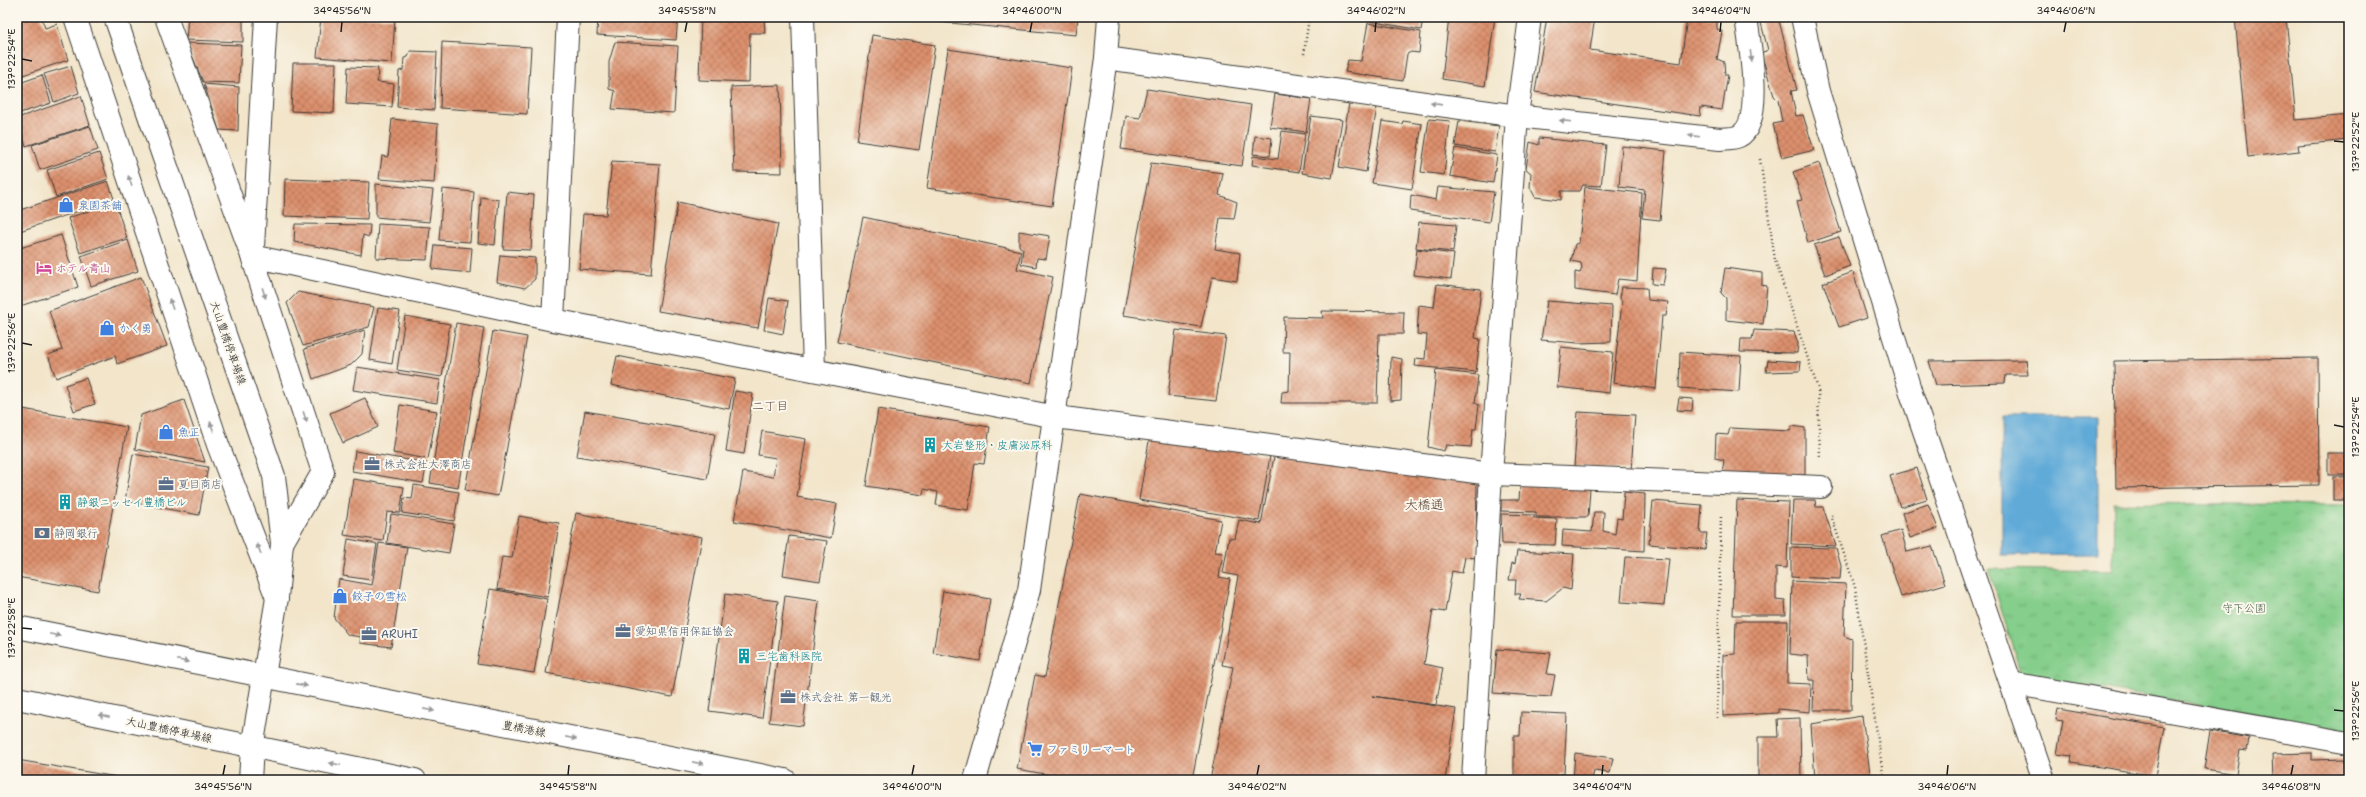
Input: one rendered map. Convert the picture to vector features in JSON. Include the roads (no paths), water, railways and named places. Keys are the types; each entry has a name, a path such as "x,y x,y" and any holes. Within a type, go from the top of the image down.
{"street":[{"path":"75,17 218,444 277,598"},
{"name":"大山豊橋停車場線","path":"17,698 252,748 277,598 282,543 274,476 115,17"},
{"path":"166,17 252,256 323,472 282,543"},
{"path":"252,256 266,17"},
{"path":"554,320 568,17"},
{"path":"804,17 814,370"},
{"path":"975,780 1030,590 1056,417 1106,58 1109,17"},
{"path":"1473,780 1491,474 1517,116 1530,17"},
{"path":"1106,58 1301,84 1517,116 1720,139 1738,136 1747,128 1754,104 1753,78 1746,17"},
{"path":"1802,17 1818,91 1912,396 2044,780"},
{"path":"252,256 554,320 1056,417 1491,474 1821,488"},
{"path":"17,627 264,678"},
{"name":"豊橋港線","path":"264,678 785,780"},
{"path":"2011,684 2349,743"},
{"path":"250,780 252,748 415,780"}],"water":[{"path":"2002,417 2098,417 2098,554 2002,555"}],"place":[{"name":"泉園茶舗","path":"66,205"},
{"name":"ホテル青山","path":"44,268"},
{"name":"かく勇","path":"107,328"},
{"name":"魚正","path":"166,432"},
{"name":"大岩整形・皮膚泌尿科","path":"930,445"},
{"name":"株式会社大澤商店","path":"372,464"},
{"name":"夏目商店","path":"166,484"},
{"name":"静銀ニッセイ豊橋ビル","path":"65,502"},
{"name":"静岡銀行","path":"42,533"},
{"name":"餃子の雪松","path":"340,596"},
{"name":"愛知県信用保証協会","path":"623,631"},
{"name":"ARUHI","path":"369,634"},
{"name":"三宅歯科医院","path":"744,656"},
{"name":"株式会社 第一観光","path":"788,697"},
{"name":"ファミリーマート","path":"1035,749"}],"district":[{"name":"二丁目","path":"770,406"},
{"name":"大橋通","path":"1424,504"}],"park label":[{"name":"守下公園","path":"2244,608"}]}
